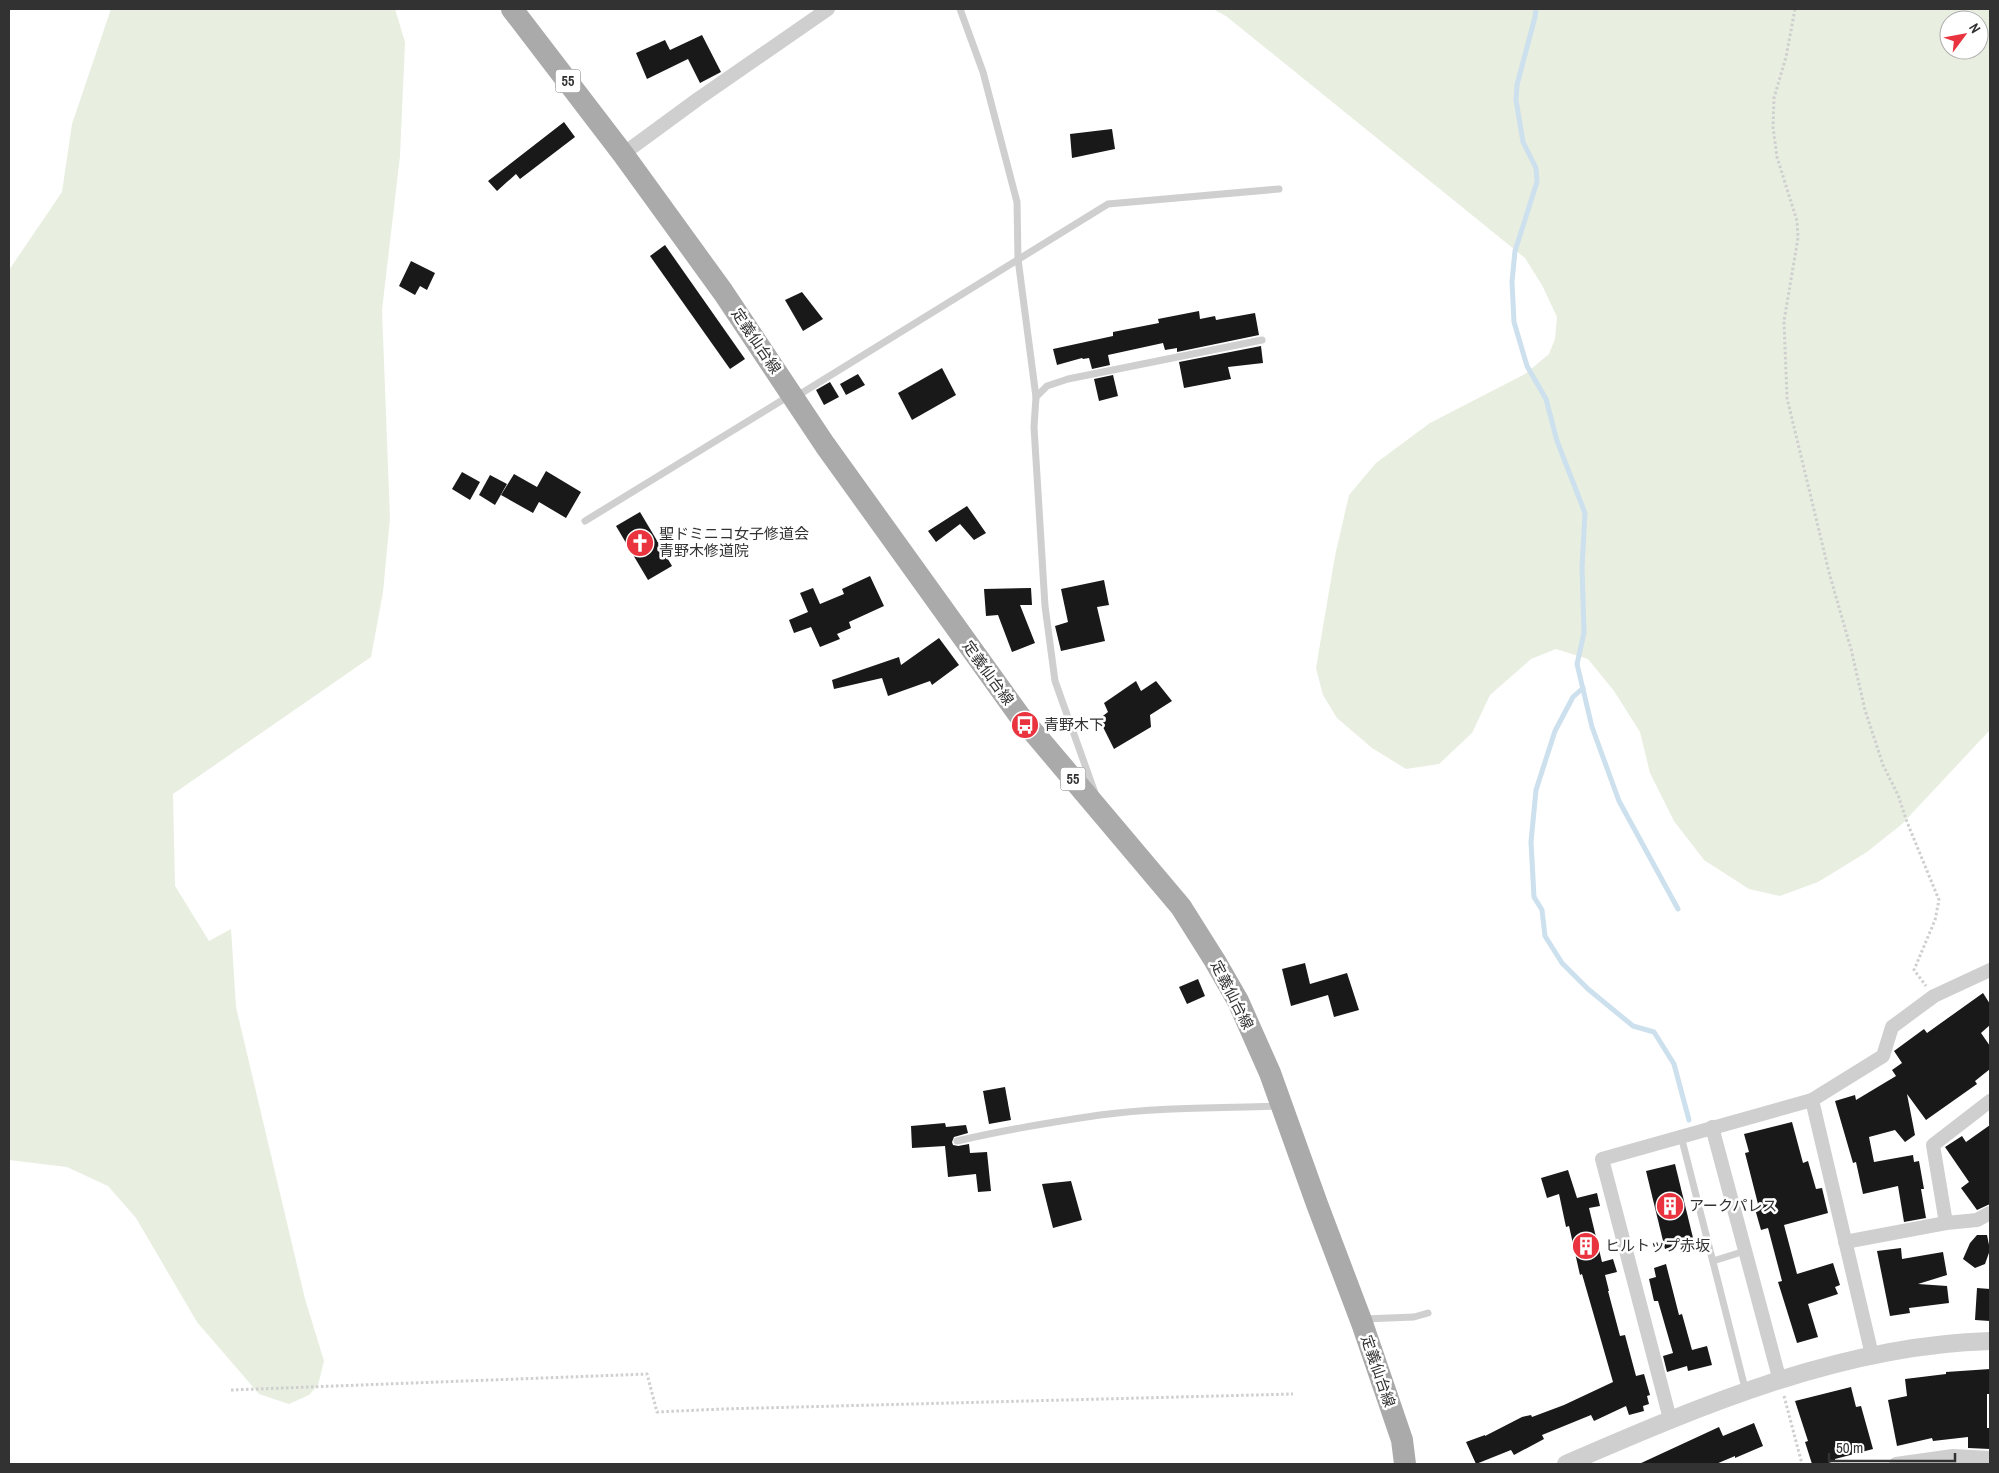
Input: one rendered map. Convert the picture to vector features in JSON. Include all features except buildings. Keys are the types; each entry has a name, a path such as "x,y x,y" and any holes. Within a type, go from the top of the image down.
{"main road":[{"name":"定義仙台線","path":"514,9 623,154 723,292 792,396 943,612 1019,716 1181,906 1215,961 1238,1001 1270,1073 1361,1319 1402,1440 1404,1464"}],"street":[{"path":"623,154 698,99 828,9"},
{"path":"1670,1419 1602,1159 1812,1100 1883,1056 1892,1027 1934,996 1990,970"},
{"path":"1812,1100 1872,1355"},
{"path":"1946,1223 1933,1145 1990,1101"},
{"path":"1712,1127 1780,1381"},
{"path":"1845,1242 1946,1223 1977,1220 1990,1213"},
{"path":"1566,1464 1670,1419 1780,1381 1872,1355 1954,1342 1990,1341"},
{"path":"1402,1440 1413,1464"},
{"path":"1896,1464 1952,1456 1990,1458"}],"lane":[{"path":"960,9 983,72 1017,202 1018,260 1036,397 1034,427 1045,606 1056,681 1102,814"},
{"path":"585,521 1108,204 1279,189"},
{"path":"1036,397 1047,386 1068,379 1262,340"},
{"path":"957,1141 992,1133 1101,1115 1164,1110 1282,1106"},
{"path":"1681,1136 1746,1393"},
{"path":"1713,1261 1745,1250"},
{"path":"1361,1319 1414,1317 1428,1313"}],"path":[{"path":"1795,9 1786,57 1774,98 1773,127 1777,157 1797,220 1798,238 1784,321 1787,398 1865,710 1883,766 1898,795 1939,900 1935,920 1914,970 1934,996"},
{"path":"231,1390 647,1374 657,1412 1293,1394"},
{"path":"1780,1381 1802,1464"}],"shaded area":[{"path":"111,9 395,9 405,42 400,156 382,310 390,518 383,592 371,657 173,794 175,886 209,941 231,929 236,1007 305,1299 324,1361 318,1385 309,1395 289,1404 259,1394 197,1322 136,1218 108,1186 67,1167 9,1160 9,270 62,192 72,124"},
{"path":"1213,9 1990,9 1990,730 1902,824 1867,852 1818,882 1780,896 1749,889 1704,860 1674,821 1650,773 1640,732 1614,691 1588,659 1556,649 1531,659 1490,695 1472,733 1439,764 1406,769 1372,748 1337,718 1323,695 1316,668 1335,556 1349,495 1376,463 1430,423 1525,374 1549,354 1555,339 1557,317 1542,285 1525,258 1226,16"}],"waterway":[{"path":"1536,9 1517,85 1516,100 1523,142 1536,168 1537,182 1515,251 1512,282 1514,322 1527,366 1546,399 1557,441 1585,513 1582,567 1584,633 1577,664 1592,727 1619,801 1678,909"},
{"path":"1583,688 1573,697 1555,731 1536,790 1531,842 1534,897 1542,910 1545,936 1562,963 1588,989 1633,1026 1654,1032 1674,1064 1689,1120"}],"place":[{"name":"聖ドミニコ女子修道会 青野木修道院","path":"640,543"},
{"name":"青野木下","path":"1025,725"},
{"name":"アークパレス","path":"1670,1206"},
{"name":"ヒルトップ赤坂","path":"1586,1246"}]}
